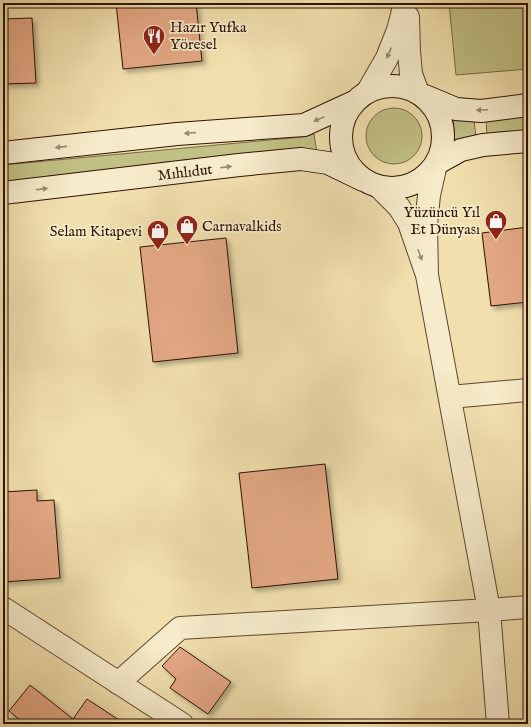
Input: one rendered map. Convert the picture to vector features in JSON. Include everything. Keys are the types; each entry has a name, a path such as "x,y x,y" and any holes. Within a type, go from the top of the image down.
{"street":[{"path":"406,3 411,74 418,93 431,103 440,117 444,133 442,149 436,164 429,195 426,225 428,275 489,610 498,724"},
{"path":"406,3 398,30 387,58 361,97 344,117 340,134 342,152 350,167 399,207 409,223 428,275"},
{"path":"3,153 177,134 304,125 385,86 402,87 456,109 482,111 528,105"},
{"path":"371,183 395,189 411,186 426,177 436,164 461,150 483,145 528,141"},
{"name":"Mıhlıdut","path":"3,193 301,159 328,163 371,183"},
{"path":"450,397 528,390"},
{"path":"118,683 180,628 528,607"},
{"path":"3,608 182,724"}],"shaded area":[{"path":"449,3 528,3 528,69 456,75"},
{"path":"388,108 400,108 410,112 418,120 422,130 422,142 418,152 410,160 400,164 388,164 378,160 370,152 366,142 366,130 370,120 378,112"},
{"path":"528,115 528,131 487,135 486,120"},
{"path":"453,117 474,120 476,138 453,143"},
{"path":"314,134 317,153 3,183 3,165 302,137"}],"building":[{"path":"116,3 196,3 202,61 123,69"},
{"path":"32,18 36,83 3,84 3,19"},
{"path":"528,227 528,302 491,306 482,233"},
{"path":"226,238 238,353 153,362 140,247"},
{"path":"325,464 338,579 252,588 239,473"},
{"path":"37,490 37,501 54,500 60,578 3,582 3,492"},
{"path":"180,647 231,682 208,714 170,688 176,679 162,666"},
{"path":"30,685 73,719 87,699 125,724 25,724 9,711"}],"place":[{"name":"Hazır Yufka Yöresel","path":"154,56"},
{"name":"Yüzüncü Yıl Et Dünyası","path":"496,240"},
{"name":"Carnavalkids","path":"187,246"},
{"name":"Selam Kitapevi","path":"158,250"}]}
